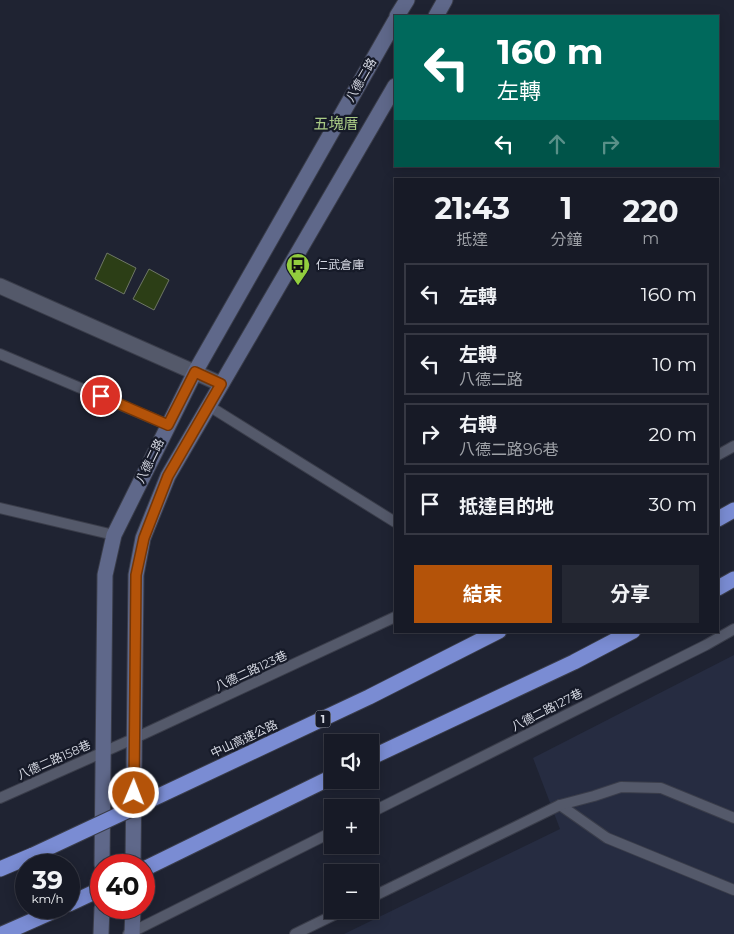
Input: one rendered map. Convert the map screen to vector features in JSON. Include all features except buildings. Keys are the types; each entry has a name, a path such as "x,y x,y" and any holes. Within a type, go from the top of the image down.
{"highway":[{"path":"719,518 734,510"},
{"path":"719,587 734,579"},
{"name":"中山高速公路","path":"0,869 369,697 495,633"},
{"path":"379,754 574,662 629,633"},
{"path":"155,863 324,781"},
{"path":"2,934 36,919"}],"street":[{"path":"399,15 407,0"},
{"path":"437,15 445,0"},
{"name":"八德二路","path":"102,854 105,575 114,535 195,372 394,23"},
{"name":"八德二路","path":"133,854 136,575 144,538 168,476 394,88"},
{"path":"0,286 221,384"},
{"path":"101,934 102,919"},
{"path":"131,933 132,919"}],"lane":[{"path":"0,354 168,425"},
{"path":"208,406 394,521"},
{"path":"719,454 734,446"},
{"path":"0,508 114,535"},
{"name":"八德二路123巷","path":"117,746 394,617"},
{"name":"八德二路127巷","path":"379,808 734,629"},
{"name":"八德二路158巷","path":"0,798 117,746"},
{"path":"379,894 560,805 621,787 661,788 734,818"},
{"path":"560,805 607,838 734,890"},
{"path":"131,933 324,836"},
{"path":"295,934 326,919"}],"shaded area":[{"path":"734,655 734,934 344,934 375,919 379,919 379,917 560,829 533,758"}],"place":[{"name":"仁武倉庫","path":"298,286"}],"district":[{"name":"五塊厝","path":"336,124"}],"route":[{"path":"101,396 168,425 195,372 221,384 168,476 144,538 136,575 134,793"}]}
